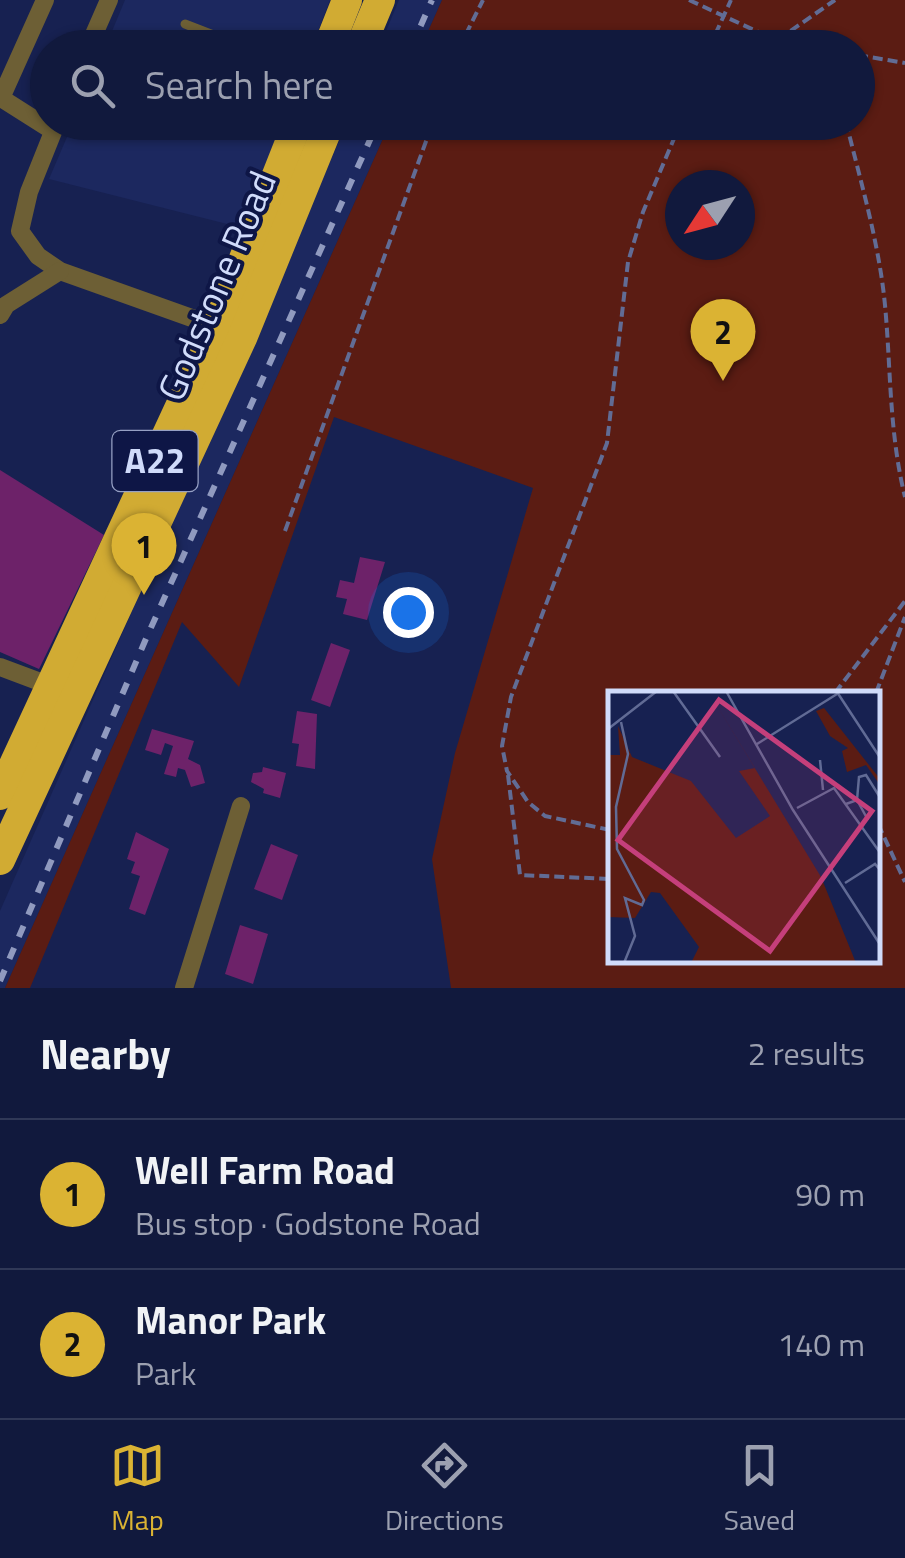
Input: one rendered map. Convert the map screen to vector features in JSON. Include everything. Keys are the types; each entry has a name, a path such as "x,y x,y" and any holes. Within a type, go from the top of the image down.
{"highway":[{"path":"335,30 347,0"},
{"path":"368,30 380,0"},
{"name":"Godstone Road","path":"0,860 64,691 291,140"},
{"name":"Godstone Road","path":"0,794 64,691 242,338 323,140"}],"street":[{"path":"32,30 46,0"},
{"path":"96,30 109,0"},
{"path":"30,34 0,99 30,114"},
{"path":"50,140 28,192 20,231 38,256 60,270 217,326"},
{"path":"0,315 6,305 60,270"},
{"path":"0,667 64,691"},
{"path":"184,988 240,806"}],"lane":[{"path":"186,24 201,30"}],"path":[{"path":"468,30 482,0"},
{"path":"689,0 746,30"},
{"path":"716,30 731,0"},
{"path":"791,30 836,0"},
{"path":"875,57 905,62"},
{"path":"285,532 426,140"},
{"path":"608,879 520,875 502,746 510,697 608,444 628,262 643,212 673,140"},
{"path":"851,140 870,217 885,303 890,420 905,497"},
{"path":"836,691 905,601"},
{"path":"877,691 905,617"},
{"path":"507,771 528,802 545,816 608,830"},
{"path":"880,829 905,882"},
{"path":"880,843 884,840"}],"shaded area":[{"path":"125,0 330,0 319,30 112,30"},
{"path":"399,0 442,0 429,30 386,30"},
{"path":"442,0 905,0 905,988 451,988 432,859 455,753 533,488 334,417 239,687 182,622 30,988 5,988 382,140 875,140 875,30 429,30"},
{"path":"66,140 277,140 243,228 49,179"},
{"path":"340,140 382,140 5,988 0,988 0,911"}],"building":[{"path":"0,470 104,535 39,669 0,652"},
{"path":"360,557 385,562 367,620 343,614 347,599 336,597 340,580 354,583"},
{"path":"331,643 350,650 330,707 311,700"},
{"path":"297,711 317,714 315,769 296,766 299,744 292,743"},
{"path":"152,729 194,741 188,759 200,765 205,783 191,787 185,770 178,768 176,777 164,774 173,746 165,743 161,755 145,750"},
{"path":"263,767 286,773 280,798 263,793 264,789 251,782 253,773 262,772"},
{"path":"136,832 169,849 145,915 129,909 140,876 131,873 135,862 127,859"},
{"path":"271,844 298,855 282,900 254,889"},
{"path":"240,925 268,934 253,984 225,974"}],"railway":[{"path":"419,30 432,0"},
{"path":"0,981 145,641 370,140"}],"place":[{"name":"Manor Park","path":"723,381"},
{"name":"Well Farm Road","path":"144,595"}]}
